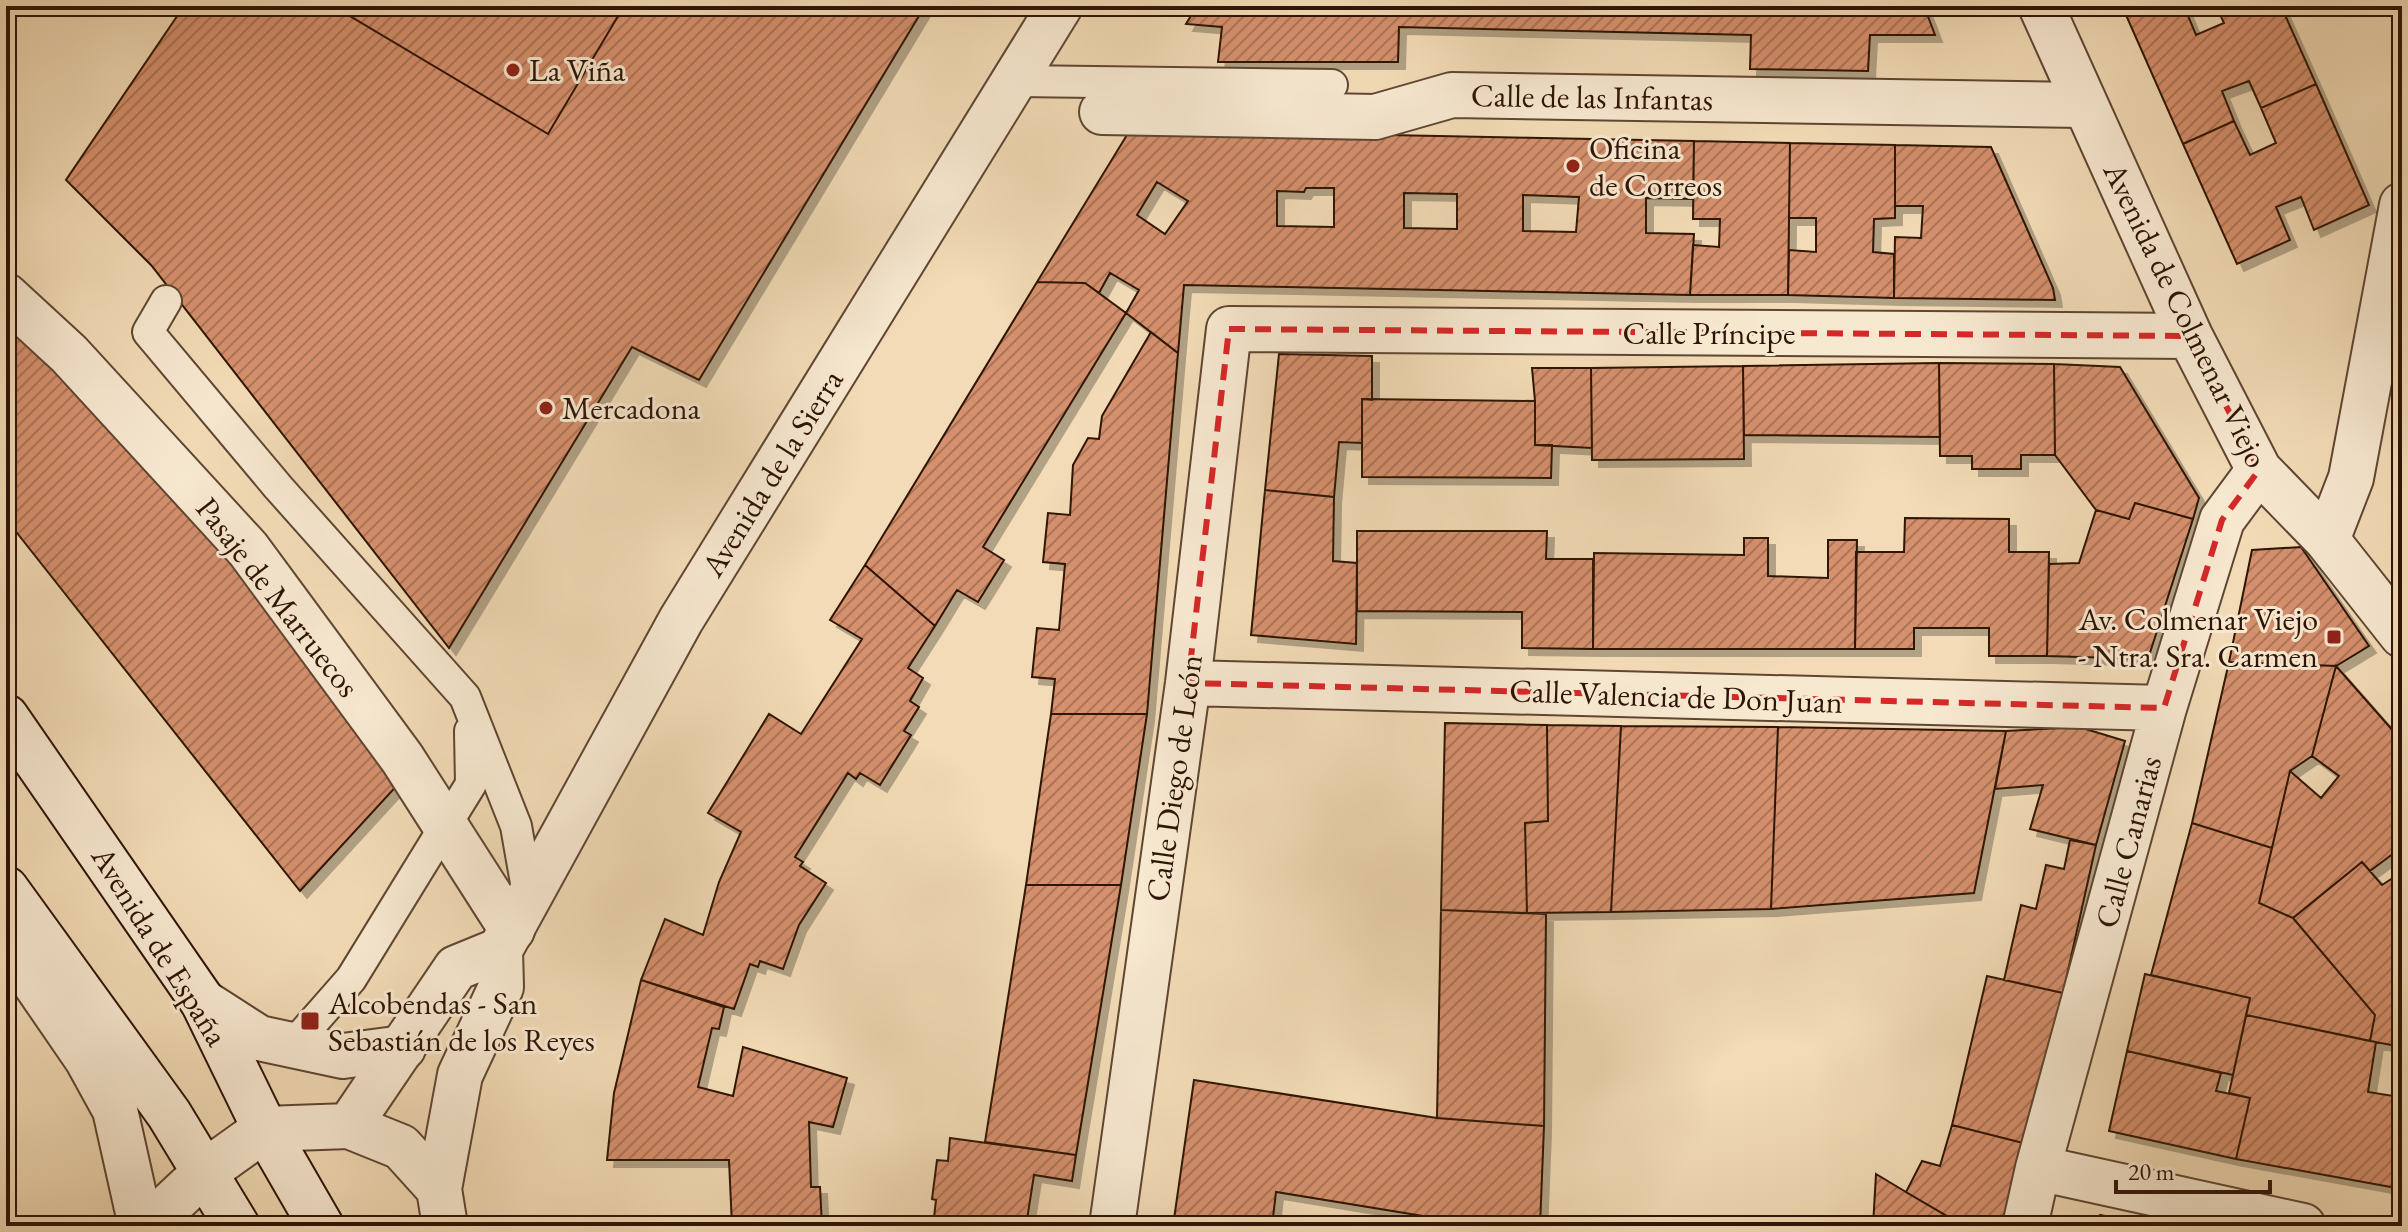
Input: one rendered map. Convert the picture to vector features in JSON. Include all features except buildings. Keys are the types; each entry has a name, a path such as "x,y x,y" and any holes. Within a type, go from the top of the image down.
{"street":[{"name":"Avenida de la Sierra","path":"442,1208 460,1075 501,987 514,927 681,620 1060,6"},
{"name":"Avenida de Colmenar Viejo","path":"2041,6 2190,336 2259,470 2327,540 2402,635"},
{"name":"Calle de las Infantas","path":"1102,112 1375,117 1452,95 2084,105"},
{"path":"2327,540 2351,478 2402,205"},
{"name":"Pasaje de Marruecos","path":"6,296 69,354 248,549 402,758 514,927"},
{"name":"Calle Príncipe","path":"1229,329 2190,336"},
{"name":"Calle Diego de León","path":"1112,1226 1188,683 1229,329"},
{"name":"Calle Canarias","path":"2025,1226 2038,1168 2164,708 2222,520 2259,470"},
{"name":"Calle Valencia de Don Juan","path":"1188,683 2164,708"},
{"name":"Avenida de España","path":"6,717 203,1002 265,1129 321,1226"},
{"path":"6,889 169,1114 237,1226"},
{"path":"349,1126 456,968 514,927"},
{"path":"6,941 87,1059 115,1110 141,1226"},
{"path":"203,1002 259,1038 343,1056 403,1048"},
{"path":"160,1226 171,1204 205,1172 265,1129 349,1126 401,1147 442,1208"},
{"path":"2038,1168 2303,1226"}],"lane":[{"path":"1013,81 1332,85"},
{"path":"166,301 148,332 467,705 516,826 514,927"},
{"path":"293,1045 351,979 471,784 467,705"}],"highlighted area":[{"path":"1229,329 2190,336 2259,470 2222,520 2164,708 1188,683"}],"place":[{"name":"La Viña","path":"513,70"},
{"name":"Oficina de Correos","path":"1573,166"},
{"name":"Mercadona","path":"546,408"},
{"name":"Av. Colmenar Viejo - Ntra. Sra. Carmen","path":"2334,637"},
{"name":"Alcobendas - San Sebastián de los Reyes","path":"310,1021"}]}
